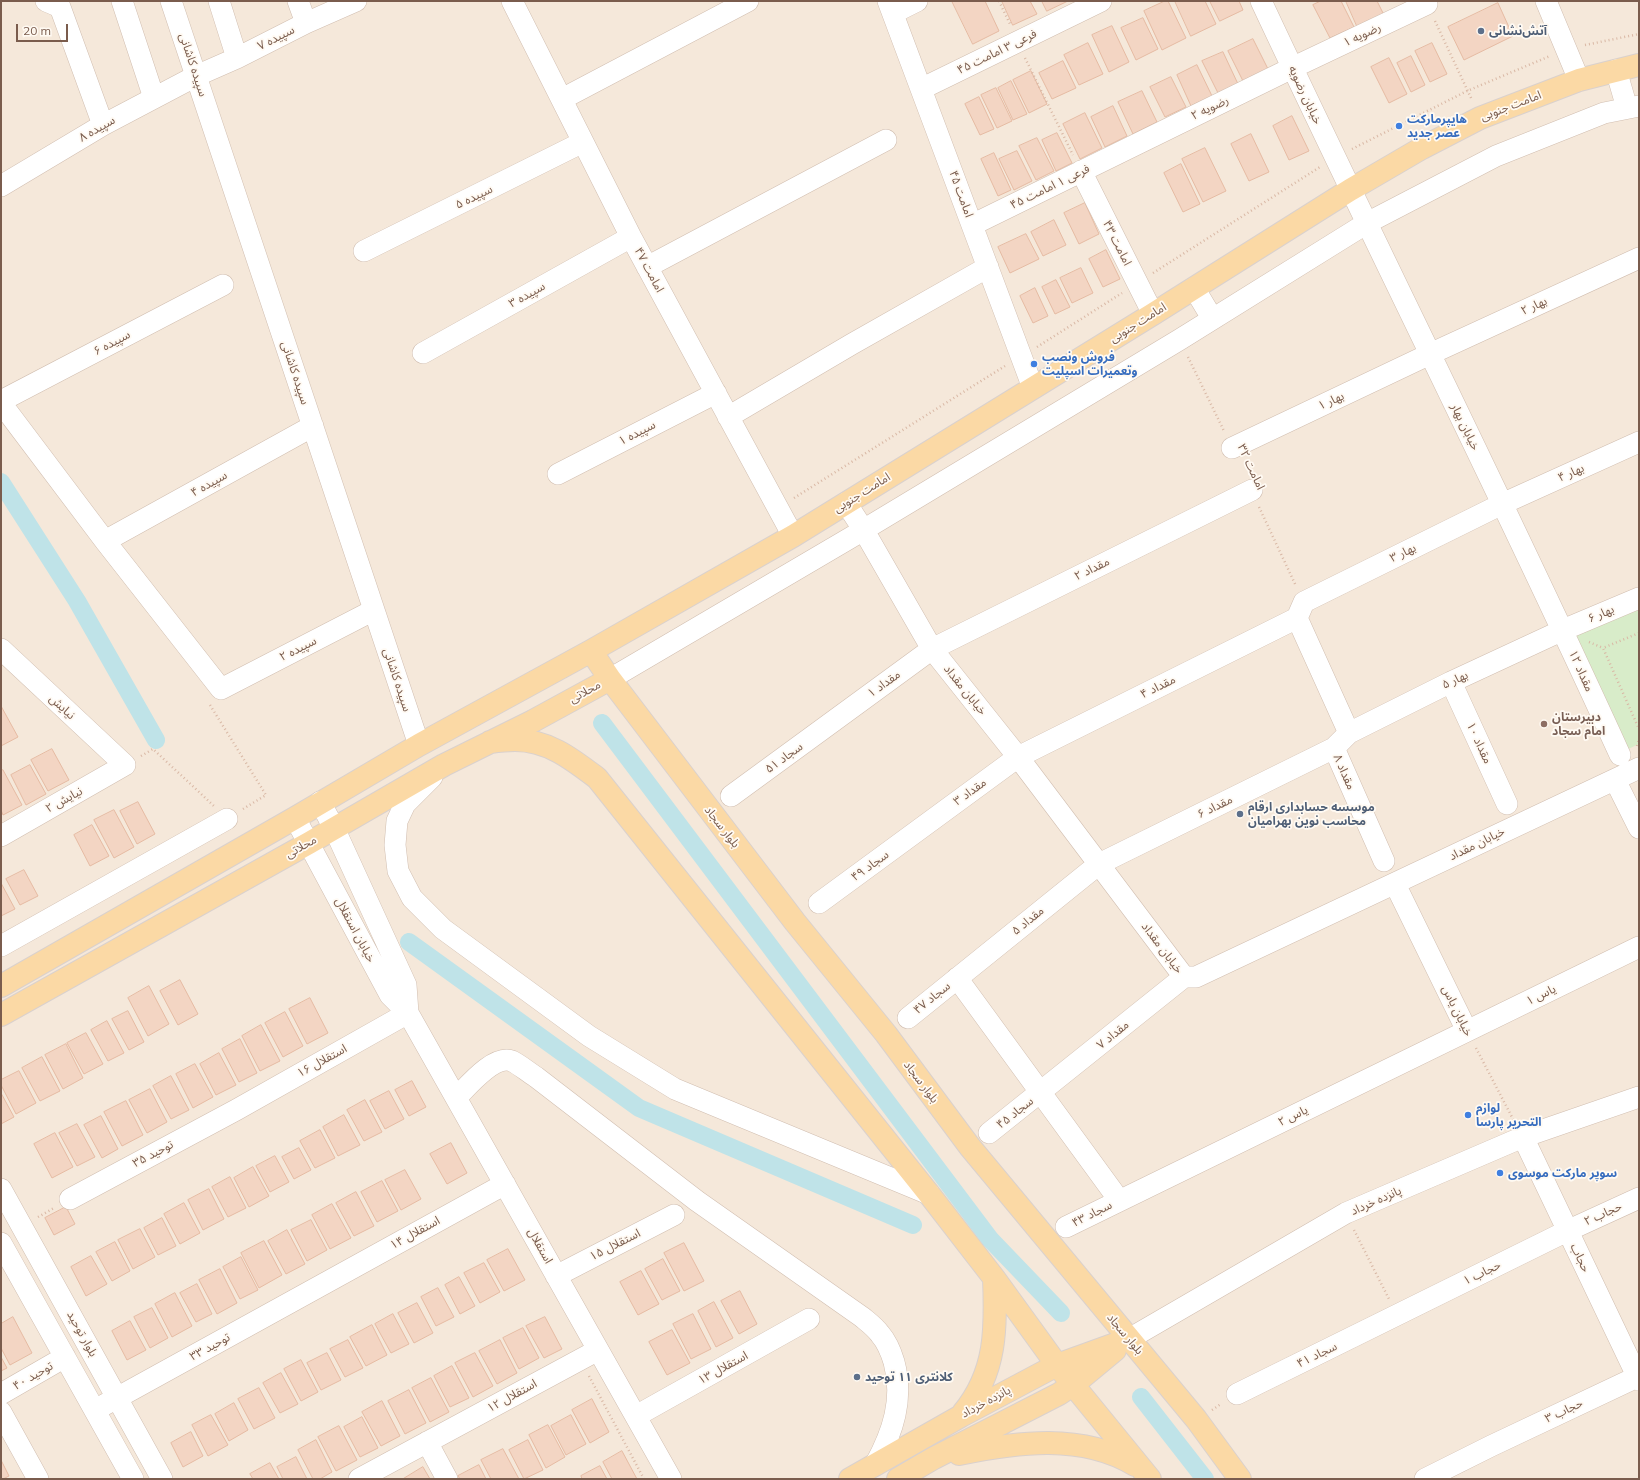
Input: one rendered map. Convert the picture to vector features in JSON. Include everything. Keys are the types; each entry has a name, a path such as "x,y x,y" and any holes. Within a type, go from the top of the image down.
{"main road":[{"name":"امامت جنوبی","path":"591,651 794,536 1350,190 1422,148 1480,118 1579,80 1639,65"},
{"name":"محلاتی","path":"1,1015 309,843 444,765 533,721 610,679 591,651"},
{"path":"1,986 295,818 419,745 591,651"},
{"name":"بلوار سجاد","path":"610,679 790,916 886,1034 970,1147 1196,1419 1240,1479"},
{"path":"490,742 514,740 530,741 555,749 574,760 597,778 929,1194 994,1278 1057,1365 1146,1474"},
{"path":"961,1416 972,1402 979,1389 988,1367 993,1347 995,1316 994,1278"},
{"name":"پانزده خرداد","path":"850,1479 961,1416 1057,1365 1128,1339"},
{"name":"پانزده خرداد","path":"898,1479 934,1458 1059,1394 1074,1384 1128,1339"},
{"path":"934,1458 1006,1445 1056,1444 1082,1446 1107,1451 1122,1457 1146,1474"}],"street":[{"path":"46,1 60,7 103,125"},
{"path":"122,1 154,98"},
{"name":"سپیده کاشانی","path":"171,1 419,745"},
{"path":"219,1 237,58"},
{"path":"298,1 306,23"},
{"name":"سپیده ۷","path":"196,76 237,58 306,23 356,1"},
{"name":"امامت ۴۷","path":"512,1 631,237 794,536"},
{"path":"562,99 748,1"},
{"path":"890,7 917,1"},
{"name":"فرعی ۳ امامت ۴۵","path":"921,89 1101,1"},
{"name":"خیابان رضویه","path":"1261,1 1367,223"},
{"path":"1546,1 1579,80"},
{"name":"رضویه ۱","path":"1292,68 1427,3"},
{"name":"امامت ۴۵","path":"890,7 1033,388"},
{"name":"رضویه ۲","path":"1128,148 1292,68"},
{"path":"610,679 1179,340 1212,318 1367,223 1496,156 1604,113 1633,107 1616,70"},
{"name":"سپیده ۸","path":"1,186 103,125 196,76"},
{"path":"647,267 886,140"},
{"name":"سپیده ۵","path":"364,251 583,142"},
{"name":"فرعی ۱ امامت ۴۵","path":"972,225 1128,148"},
{"name":"امامت ۴۳","path":"1081,171 1153,314"},
{"name":"خیابان بهار","path":"1367,223 1563,630"},
{"name":"سپیده ۳","path":"423,353 631,237"},
{"name":"بهار ۲","path":"1430,354 1639,258"},
{"path":"728,417 852,344 988,268"},
{"name":"سپیده ۶","path":"1,402 223,285"},
{"path":"1194,288 1212,318"},
{"name":"بهار ۱","path":"1232,448 1430,354"},
{"name":"سپیده ۱","path":"558,474 716,393"},
{"path":"1,402 105,541 221,689"},
{"name":"سپیده ۴","path":"105,541 313,426"},
{"name":"بهار ۴","path":"1502,504 1639,442"},
{"name":"مقداد ۲","path":"932,649 1252,490"},
{"name":"خیابان مقداد","path":"846,503 863,529 932,649 1018,756 1184,977 1196,977 1639,768"},
{"name":"بهار ۳","path":"1300,610 1502,504"},
{"name":"بهار ۶","path":"1563,630 1639,598"},
{"name":"سپیده ۲","path":"221,689 374,610"},
{"path":"1300,610 1349,733"},
{"name":"مقداد ۴","path":"1018,756 1300,610"},
{"name":"بهار ۵","path":"1349,733 1451,682 1563,630"},
{"name":"مقداد ۱۲","path":"1563,630 1620,755"},
{"name":"مقداد ۱","path":"836,719 932,649"},
{"name":"نیایش","path":"2,651 125,765"},
{"name":"مقداد ۱۰","path":"1451,682 1507,804"},
{"name":"سجاد ۵۱","path":"731,796 836,719"},
{"name":"مقداد ۶","path":"1099,864 1334,748 1349,733"},
{"name":"مقداد ۸","path":"1334,748 1384,861"},
{"name":"مقداد ۳","path":"921,828 1018,756"},
{"name":"نیایش ۲","path":"2,835 125,765"},
{"path":"444,765 405,804 397,821 395,845 398,871 412,898 443,928 589,1036 675,1089 929,1194"},
{"path":"1615,780 1639,828"},
{"path":"320,802 334,828 406,985 408,1013"},
{"name":"خیابان استقلال","path":"295,818 390,995 408,1013"},
{"path":"1,946 227,819"},
{"name":"سجاد ۴۹","path":"819,904 921,828"},
{"name":"مقداد ۵","path":"957,978 1099,864"},
{"name":"خیابان یاس","path":"1395,884 1467,1031"},
{"name":"یاس ۱","path":"1467,1031 1639,947"},
{"name":"مقداد ۷","path":"1041,1094 1184,977"},
{"path":"957,978 1119,1200"},
{"name":"سجاد ۴۷","path":"908,1018 957,978"},
{"name":"استقلال","path":"408,1013 671,1479"},
{"name":"استقلال ۱۶","path":"236,1110 408,1013"},
{"name":"یاس ۲","path":"1119,1200 1467,1031"},
{"path":"456,1098 485,1070 500,1061 511,1061 536,1077 697,1201 862,1317 880,1334 890,1350 899,1386 897,1410 892,1428 886,1445 875,1465"},
{"name":"سجاد ۴۵","path":"989,1133 1041,1094"},
{"name":"پانزده خرداد","path":"1128,1339 1346,1213 1523,1137 1639,1097"},
{"name":"توحید ۳۵","path":"70,1199 236,1110"},
{"name":"حجاب","path":"1523,1137 1638,1377"},
{"name":"استقلال ۱۴","path":"326,1283 505,1184"},
{"name":"بلوار توحید","path":"1,1189 162,1479"},
{"name":"حجاب ۲","path":"1567,1231 1639,1198"},
{"name":"سجاد ۴۳","path":"1066,1227 1119,1200"},
{"name":"استقلال ۱۵","path":"556,1276 674,1215"},
{"name":"حجاب ۱","path":"1397,1316 1567,1231"},
{"path":"1,1243 133,1479"},
{"name":"توحید ۳۳","path":"94,1410 326,1283"},
{"name":"سجاد ۴۱","path":"1237,1394 1397,1316"},
{"name":"استقلال ۱۳","path":"636,1416 809,1319"},
{"name":"استقلال ۱۲","path":"359,1479 598,1350"},
{"name":"توحید ۴۰","path":"1,1394 65,1357"},
{"name":"حجاب ۳","path":"1425,1479 1491,1446 1638,1377"},
{"path":"1,1412 38,1479"},
{"path":"427,1442 447,1479"}],"path":[{"path":"999,1 1081,171"},
{"path":"1427,3 1480,118"},
{"path":"778,508 1138,284 1335,158 1467,91 1566,49 1639,34"},
{"name":"امامت ۳۲","path":"1179,340 1232,448"},
{"name":"امامت ۳۲","path":"1252,490 1300,610"},
{"path":"1639,633 1603,648 1639,729"},
{"path":"125,765 153,749 227,819 266,796 210,703 221,689"},
{"name":"خیابان یاس","path":"1467,1031 1523,1137"},
{"path":"22,1226 70,1199"},
{"path":"1346,1213 1397,1316"},
{"path":"580,1359 644,1479"},
{"path":"1196,1419 1237,1394"}],"shaded area":[{"path":"1,1 1639,1 1639,1479 1,1479"}],"green space":[{"path":"1639,607 1639,744 1624,751 1572,637"}],"building":[{"path":"952,1 985,1 999,31 973,44"},
{"path":"1002,1 1030,1 1037,14 1013,25"},
{"path":"1042,1 1068,1 1047,11"},
{"path":"1168,1 1186,38 1162,50 1144,11"},
{"path":"1175,1 1205,1 1216,24 1191,36"},
{"path":"1210,1 1239,1 1243,10 1220,21"},
{"path":"1321,1 1341,1 1354,27 1330,38 1313,5"},
{"path":"1346,1 1377,1 1384,15 1358,28"},
{"name":"آتش‌نشانی","path":"1498,3 1513,36 1464,60 1448,27"},
{"path":"1143,18 1158,49 1136,60 1121,28"},
{"path":"1112,26 1129,62 1109,72 1092,35"},
{"path":"1253,39 1268,69 1243,81 1228,51"},
{"path":"1088,43 1103,74 1079,85 1064,55"},
{"path":"1432,43 1447,74 1430,82 1415,51"},
{"path":"1223,52 1238,84 1218,93 1202,61"},
{"path":"1411,56 1425,85 1411,92 1397,63"},
{"path":"1389,58 1407,94 1389,103 1371,67"},
{"path":"1063,61 1076,88 1052,99 1039,73"},
{"path":"1197,65 1212,96 1191,106 1177,75"},
{"path":"1031,71 1047,104 1029,113 1013,80"},
{"path":"1171,77 1186,107 1165,117 1150,87"},
{"path":"1011,81 1027,114 1013,120 998,88"},
{"path":"996,88 1012,121 997,128 981,95"},
{"path":"1142,91 1157,122 1133,134 1118,102"},
{"path":"979,97 994,129 980,135 965,104"},
{"path":"1113,106 1127,136 1105,147 1091,117"},
{"path":"1085,113 1102,148 1080,159 1063,124"},
{"path":"1292,116 1309,151 1289,160 1273,126"},
{"path":"1057,133 1072,163 1056,171 1042,140"},
{"path":"1251,134 1269,172 1249,181 1231,144"},
{"path":"1037,138 1054,171 1036,180 1019,146"},
{"path":"1205,148 1226,191 1203,202 1182,159"},
{"path":"1017,151 1032,181 1014,190 999,159"},
{"path":"994,153 1011,190 998,196 981,159"},
{"path":"1181,164 1200,204 1183,212 1164,173"},
{"path":"1085,203 1099,234 1079,244 1064,213"},
{"path":"1054,220 1066,245 1043,256 1031,232"},
{"path":"1026,234 1039,259 1010,273 998,247"},
{"path":"1106,250 1120,279 1103,287 1089,259"},
{"path":"1081,268 1093,293 1072,303 1060,278"},
{"path":"1056,280 1070,307 1055,314 1042,287"},
{"path":"1035,288 1048,316 1033,323 1020,296"},
{"path":"1,706 18,737 1,746"},
{"path":"52,749 69,780 48,791 31,760"},
{"path":"30,765 46,794 26,805 11,775"},
{"path":"3,770 22,805 3,815 1,810 1,771"},
{"path":"138,802 155,834 137,844 120,811"},
{"path":"114,810 134,847 114,858 94,820"},
{"path":"92,825 109,856 90,866 74,835"},
{"path":"24,870 38,896 20,905 6,879"},
{"path":"1,883 15,909 1,916"},
{"path":"180,980 198,1014 178,1025 160,991"},
{"path":"149,986 169,1024 148,1036 128,998"},
{"path":"310,998 328,1033 307,1044 289,1009"},
{"path":"128,1011 144,1042 129,1050 112,1019"},
{"path":"285,1012 303,1046 283,1057 265,1023"},
{"path":"107,1021 124,1053 108,1061 91,1030"},
{"path":"261,1025 280,1061 260,1071 242,1036"},
{"path":"86,1033 103,1064 84,1074 67,1043"},
{"path":"240,1039 257,1073 239,1082 222,1049"},
{"path":"66,1044 83,1078 63,1089 45,1055"},
{"path":"219,1053 236,1085 216,1095 200,1064"},
{"path":"42,1057 60,1091 40,1101 22,1068"},
{"path":"195,1064 213,1097 193,1108 176,1074"},
{"path":"19,1071 36,1103 16,1114 1,1085 1,1080"},
{"path":"171,1076 189,1110 171,1119 153,1086"},
{"path":"412,1081 426,1107 409,1116 395,1090"},
{"path":"150,1089 167,1122 147,1133 129,1100"},
{"path":"389,1091 404,1119 385,1129 370,1101"},
{"path":"1,1093 14,1117 1,1124"},
{"path":"365,1100 382,1132 364,1141 347,1110"},
{"path":"126,1101 143,1135 122,1146 104,1112"},
{"path":"344,1115 360,1145 338,1156 323,1127"},
{"path":"101,1116 118,1149 102,1158 84,1125"},
{"path":"77,1124 95,1157 77,1166 59,1133"},
{"path":"320,1130 335,1158 315,1168 300,1141"},
{"path":"55,1133 73,1167 52,1178 34,1144"},
{"path":"451,1143 467,1173 447,1184 430,1154"},
{"path":"299,1148 311,1170 294,1179 282,1157"},
{"path":"275,1156 289,1182 270,1192 256,1166"},
{"path":"253,1167 269,1196 249,1207 234,1178"},
{"path":"405,1170 421,1199 401,1210 385,1180"},
{"path":"230,1177 246,1208 228,1217 212,1187"},
{"path":"382,1181 398,1211 377,1222 361,1192"},
{"path":"209,1189 224,1219 203,1230 188,1200"},
{"path":"356,1192 374,1226 354,1236 336,1203"},
{"path":"184,1203 200,1233 180,1244 164,1214"},
{"path":"332,1204 351,1238 330,1249 312,1215"},
{"path":"66,1207 75,1224 54,1235 45,1218"},
{"path":"162,1218 176,1246 158,1255 144,1228"},
{"path":"311,1220 327,1250 307,1261 291,1230"},
{"path":"140,1229 155,1257 133,1269 118,1240"},
{"path":"287,1230 305,1264 286,1274 268,1241"},
{"path":"264,1241 282,1275 259,1288 241,1253"},
{"path":"115,1242 130,1271 112,1281 96,1252"},
{"path":"684,1243 704,1281 684,1291 664,1253"},
{"path":"508,1249 525,1280 504,1291 487,1260"},
{"path":"91,1256 107,1284 86,1296 71,1267"},
{"path":"241,1257 258,1290 240,1299 223,1267"},
{"path":"663,1259 680,1291 662,1300 645,1269"},
{"path":"484,1263 500,1292 480,1303 464,1273"},
{"path":"220,1269 237,1303 217,1314 199,1280"},
{"path":"641,1271 659,1304 638,1315 620,1282"},
{"path":"459,1277 475,1306 460,1314 445,1285"},
{"path":"197,1284 212,1314 196,1322 180,1293"},
{"path":"438,1288 454,1317 436,1326 421,1297"},
{"path":"740,1291 757,1324 739,1334 721,1301"},
{"path":"175,1293 192,1326 172,1337 155,1304"},
{"path":"714,1302 733,1338 716,1347 698,1311"},
{"path":"417,1303 433,1333 414,1343 398,1313"},
{"path":"152,1308 168,1338 150,1348 134,1317"},
{"path":"393,1314 409,1344 391,1353 375,1324"},
{"path":"693,1314 711,1349 691,1359 673,1324"},
{"path":"13,1317 32,1353 10,1365 1,1348 1,1324"},
{"path":"545,1317 562,1349 544,1358 526,1326"},
{"path":"130,1321 146,1350 127,1360 112,1331"},
{"path":"372,1325 387,1355 366,1366 350,1337"},
{"path":"523,1328 539,1358 519,1369 503,1338"},
{"path":"672,1330 690,1363 667,1375 649,1342"},
{"path":"348,1340 363,1368 345,1377 330,1349"},
{"path":"500,1340 517,1373 497,1384 479,1351"},
{"path":"327,1353 341,1380 321,1390 307,1363"},
{"path":"475,1353 493,1386 473,1397 455,1363"},
{"path":"1,1357 7,1368 1,1371"},
{"path":"301,1360 318,1392 301,1401 284,1369"},
{"path":"452,1366 469,1398 450,1407 434,1376"},
{"path":"281,1373 298,1404 280,1413 263,1383"},
{"path":"431,1378 449,1412 430,1422 412,1388"},
{"path":"259,1388 275,1418 254,1429 238,1399"},
{"path":"409,1390 426,1423 405,1434 388,1401"},
{"path":"592,1399 609,1432 590,1443 572,1410"},
{"path":"382,1401 400,1436 381,1446 362,1412"},
{"path":"234,1403 248,1430 229,1441 215,1414"},
{"path":"211,1415 228,1445 208,1456 192,1425"},
{"path":"571,1415 586,1444 566,1455 551,1426"},
{"path":"362,1417 378,1448 360,1457 344,1427"},
{"path":"548,1425 565,1457 546,1468 529,1435"},
{"path":"339,1426 357,1460 336,1471 318,1437"},
{"path":"191,1432 203,1456 183,1467 171,1443"},
{"path":"316,1440 332,1472 320,1479 313,1479 298,1450"},
{"path":"528,1440 543,1470 524,1479 509,1450"},
{"path":"503,1449 519,1479 491,1479 481,1460"},
{"path":"622,1451 637,1479 612,1479 603,1462"},
{"path":"296,1457 307,1479 283,1479 277,1467"},
{"path":"1,1460 9,1476 3,1479 1,1479"},
{"path":"270,1463 279,1479 253,1479 250,1474"},
{"path":"479,1465 486,1479 460,1479 458,1476"},
{"path":"600,1466 607,1479 582,1479 581,1476"},
{"path":"423,1467 430,1479 403,1479"}],"waterway":[{"path":"1,482 77,601 156,740"},
{"path":"602,723 990,1239 1061,1313"},
{"path":"409,942 639,1108 913,1225"},
{"path":"1141,1397 1205,1479"}],"place":[{"name":"آتش‌نشانی","path":"1481,31"},
{"name":"هایپرمارکت عصر جدید","path":"1399,126"},
{"name":"فروش ونصب وتعمیرات اسپلیت","path":"1034,364"},
{"name":"دبیرستان امام سجاد","path":"1544,724"},
{"name":"موسسه حسابداری ارقام محاسب نوین بهرامیان","path":"1240,814"},
{"name":"لوازم التحریر پارسا","path":"1468,1115"},
{"name":"سوپر مارکت موسوی","path":"1500,1173"},
{"name":"کلانتری ۱۱ توحید","path":"857,1377"}]}
